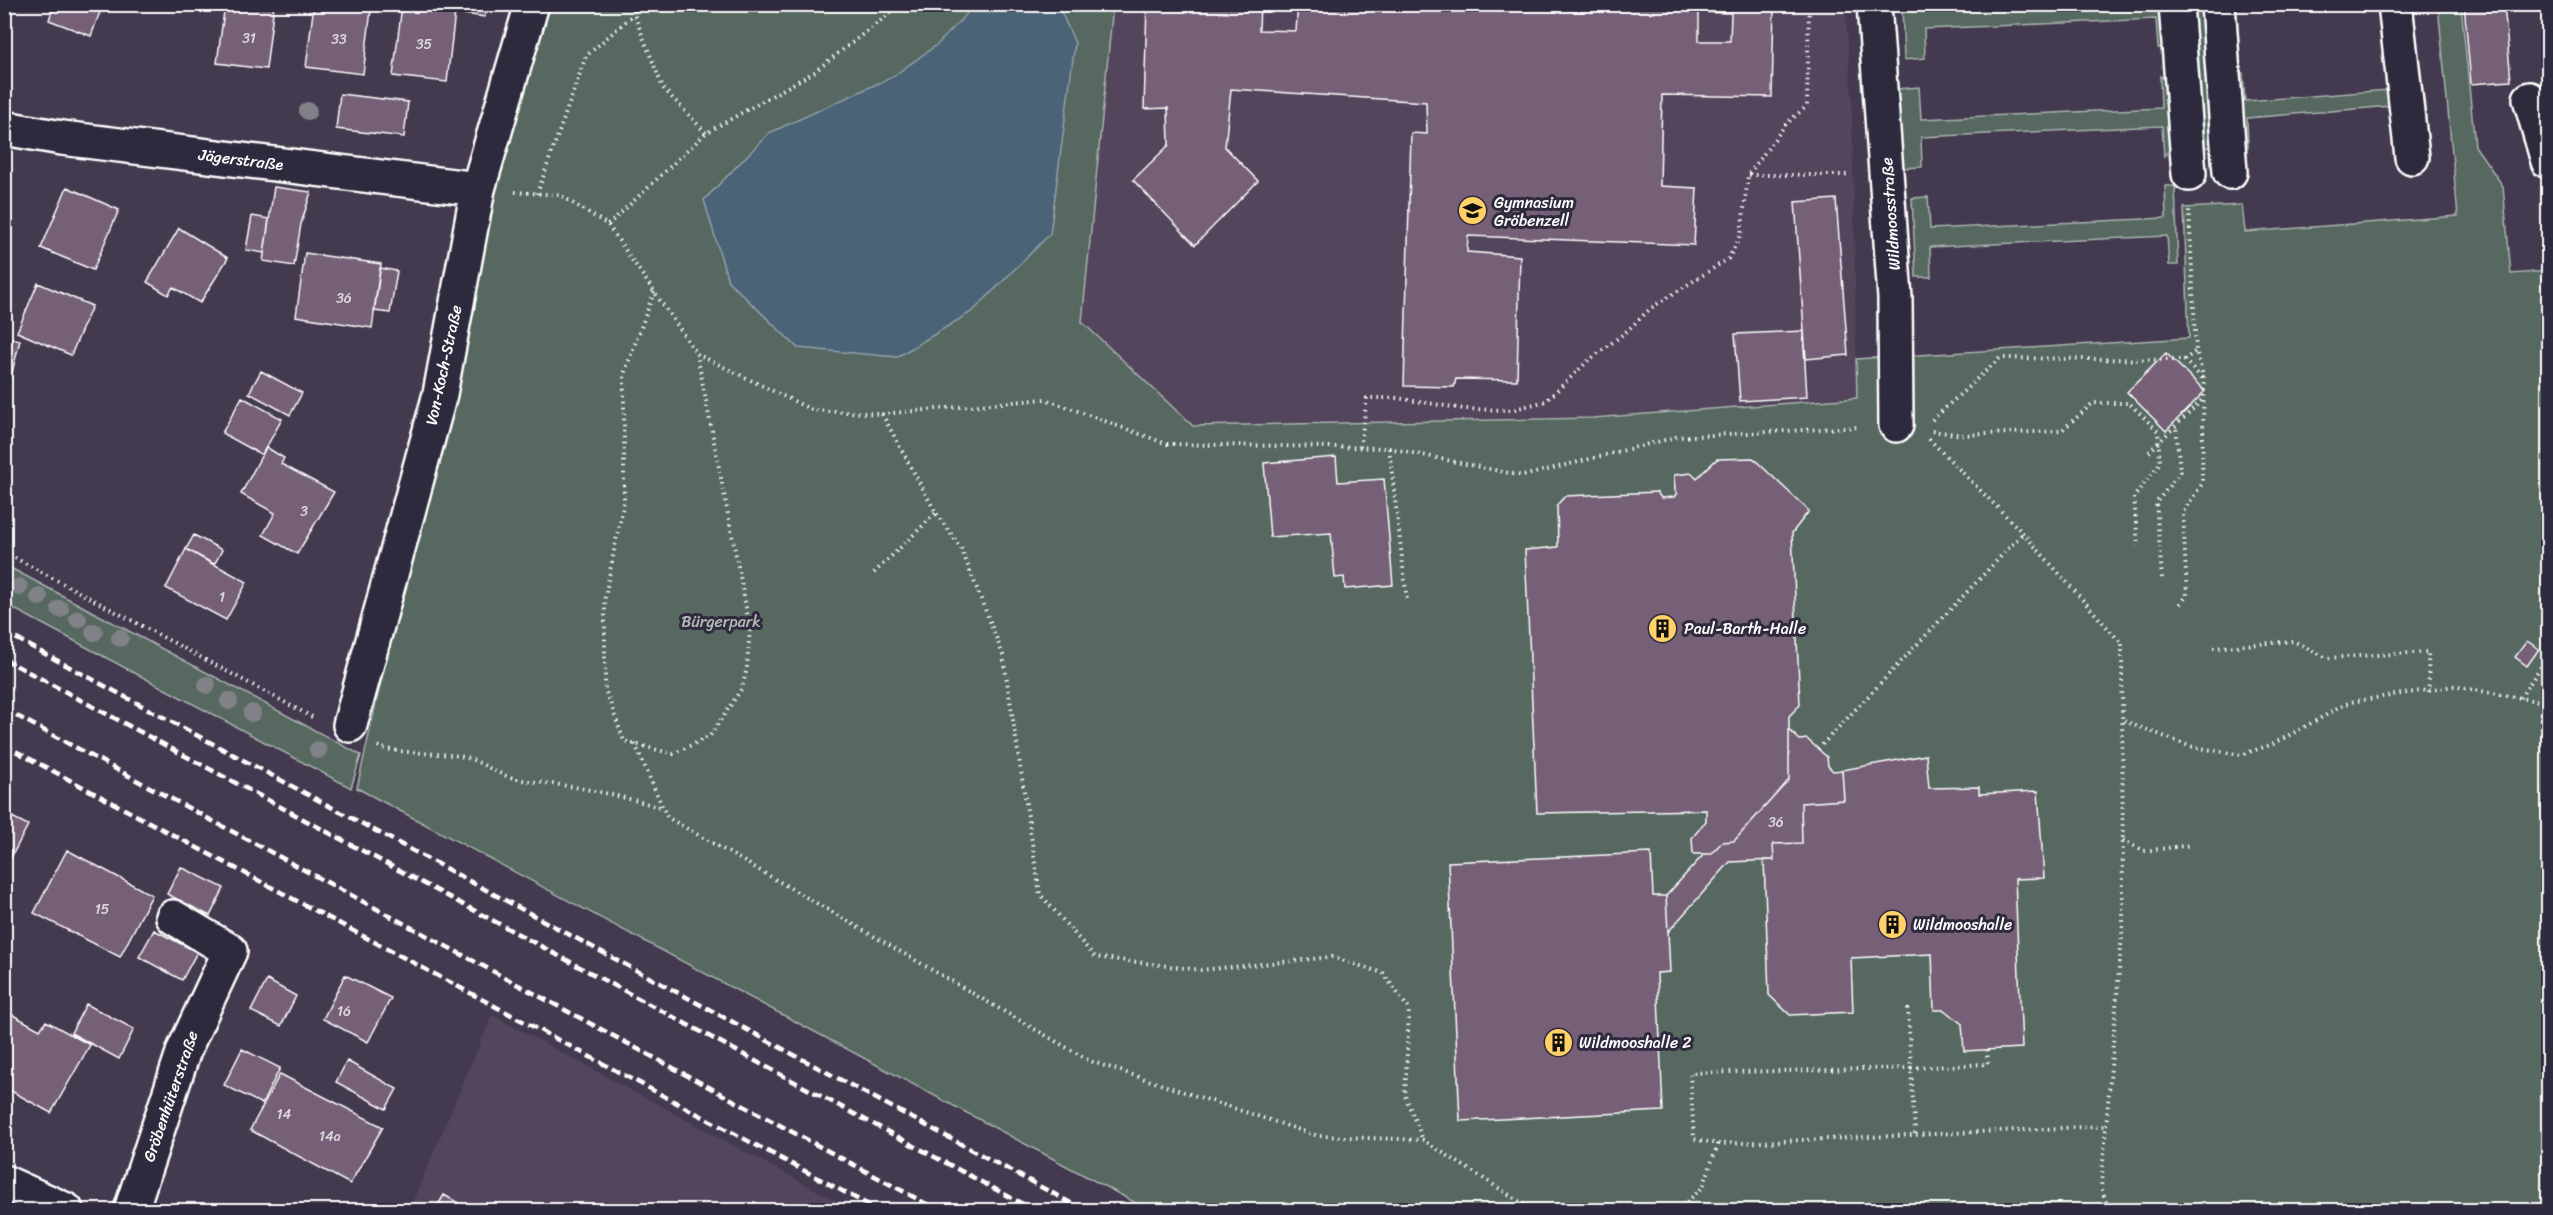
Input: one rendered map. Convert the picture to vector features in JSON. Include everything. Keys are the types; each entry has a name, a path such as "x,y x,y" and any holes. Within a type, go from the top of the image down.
{"street":[{"name":"Von-Koch-Straße","path":"350,725 440,394 478,189 532,4"},
{"name":"Wildmoosstraße","path":"1874,4 1895,298 1908,427"},
{"path":"2176,4 2189,188"},
{"path":"2218,4 2230,172"},
{"path":"2395,4 2412,157"},
{"path":"2530,99 2548,161"},
{"name":"Jägerstraße","path":"4,128 62,138 478,189"},
{"name":"Gröbenhüterstraße","path":"131,1210 184,1050 230,951 173,917"},
{"path":"4,1182 66,1210"}],"path":[{"path":"634,4 634,14 663,88 706,133"},
{"path":"608,225 706,133 814,72 902,4"},
{"path":"1360,447 1367,398 1397,398 1464,410 1511,410 1546,401 1588,360 1626,332 1651,308 1728,260 1741,235 1748,175 1786,124 1807,106 1809,4"},
{"path":"537,194 586,56 634,14"},
{"path":"1748,175 1853,175"},
{"path":"2180,604 2187,596 2183,512 2202,484 2204,380 2196,351 2189,188"},
{"path":"478,189 560,195 608,225 655,292 697,354 750,628 747,668 742,688 710,736 673,754 624,741 605,689 605,597 624,500 624,374 655,292"},
{"path":"1908,427 1950,406 2000,358 2184,360 2196,351"},
{"path":"697,354 812,410 882,414 1045,399 1167,444 1389,448 1523,476 1676,437 1908,427 1963,435 2061,431 2093,404 2129,403 2158,431 2159,443 2160,463 2134,497 2138,546"},
{"path":"2184,360 2204,380"},
{"path":"2150,452 2203,400"},
{"path":"882,414 936,513 961,548 1003,655 1040,894 1095,957 1201,970 1332,957 1383,973 1409,1009 1405,1096 1423,1140"},
{"path":"2162,578 2156,503 2180,472 2176,426"},
{"path":"1908,427 2023,533 2122,644 2123,922 2101,1187 2109,1210"},
{"path":"1389,448 1407,600"},
{"path":"874,573 936,513"},
{"path":"1818,749 2023,533"},
{"path":"4,552 326,724 350,725 385,751 425,751 461,757 480,761 507,777 573,787 663,808"},
{"path":"2212,648 2293,641 2327,658 2428,652 2429,692"},
{"path":"2520,698 2548,656"},
{"path":"2124,721 2189,746 2241,754 2273,744 2350,702 2429,692 2453,686 2548,703"},
{"path":"635,744 667,817 1090,1060 1318,1136 1423,1140 1533,1210"},
{"path":"2123,840 2144,851 2191,845"},
{"path":"1908,1008 1915,1134"},
{"path":"1987,1050 1988,1065 1690,1073 1694,1139 1718,1144 2106,1126"},
{"path":"1678,1210 1703,1187 1718,1144"}],"shaded area":[{"name":"Gymnasium Gröbenzell","path":"1113,5 1845,5 1852,99 1857,398 1593,418 1192,426 1082,322"},
{"path":"492,1015 853,1210 409,1210"}],"green space":[{"name":"Bürgerpark","path":"546,5 1113,5 1082,322 1193,426 1593,418 1857,398 1856,359 2189,338 2184,208 2242,205 2245,232 2458,216 2438,5 2461,5 2475,146 2503,186 2511,274 2548,271 2548,1210 1149,1210 357,788 490,197"},
{"path":"1902,5 1923,5 1923,11 2068,5 2165,5 2167,48 2158,48 2156,19 1924,29 1925,58 1904,60"},
{"path":"2188,5 2207,5 2218,141 2210,147 2203,148"},
{"path":"2239,73 2243,73 2245,101 2389,90 2391,106 2247,118 2248,147 2245,148"},
{"path":"2160,76 2170,82 2173,146 2164,156 2162,126 1921,137 1922,167 1901,168 1897,89 1919,87 1921,119 2161,108"},
{"path":"2165,186 2175,186 2178,265 2169,265 2167,236 1930,247 1931,277 1916,277 1912,198 1928,197 1930,229 2166,218"},
{"path":"5,565 361,755 351,788 5,604"}],"water":[{"path":"975,5 1058,5 1075,43 1050,234 973,311 897,357 798,348 728,281 704,200 769,133 892,77 938,44"}],"building":[{"path":"54,4 103,4 91,36 49,20"},
{"path":"225,4 274,4 266,69 217,63"},
{"path":"314,4 371,10 363,74 306,67"},
{"path":"465,4 487,4 485,17 464,14"},
{"path":"1147,4 1260,4 1259,30 1296,31 1298,4 1774,4 1772,97 1662,95 1660,186 1697,188 1694,245 1468,236 1467,252 1520,256 1517,380 1456,379 1454,387 1404,386 1411,133 1427,134 1426,102 1231,89 1225,147 1258,181 1195,245 1133,180 1169,145 1168,108 1144,109","holes":["1699,12 1731,13 1730,41 1699,41"]},
{"path":"2464,4 2504,4 2511,81 2471,84"},
{"path":"402,5 455,12 447,82 393,76"},
{"path":"340,94 408,102 404,137 336,129"},
{"path":"67,187 119,210 93,270 41,248"},
{"path":"274,187 311,192 301,224 294,266 263,261"},
{"path":"1836,199 1848,355 1806,359 1795,202"},
{"path":"252,216 269,219 264,253 246,250"},
{"path":"179,228 228,258 200,303 173,287 168,295 147,282"},
{"path":"305,253 381,264 372,328 296,316"},
{"path":"380,268 397,271 390,313 374,311"},
{"path":"38,283 92,306 71,355 17,332"},
{"path":"1803,331 1807,397 1740,401 1735,334"},
{"path":"4,337 20,340 9,385 4,384"},
{"path":"2166,353 2205,391 2166,431 2127,392"},
{"path":"261,371 302,393 290,415 249,393"},
{"path":"242,397 282,419 262,455 222,433"},
{"path":"266,447 284,458 281,464 334,492 297,554 263,535 275,513 241,494"},
{"path":"1336,457 1338,482 1384,479 1393,585 1345,589 1344,577 1335,578 1331,533 1270,537 1264,463"},
{"name":"Paul-Barth-Halle","path":"1753,458 1809,511 1792,533 1800,705 1789,716 1789,780 1734,841 1722,842 1711,854 1693,854 1692,838 1706,821 1706,810 1537,813 1525,550 1558,547 1557,505 1565,496 1657,492 1661,498 1674,497 1677,493 1674,475 1692,473 1697,478 1717,459"},
{"path":"194,535 222,550 214,565 186,549"},
{"path":"186,549 247,582 226,620 166,588"},
{"path":"2527,641 2539,649 2527,666 2515,657"},
{"path":"1789,730 1800,740 1807,739 1827,757 1828,766 1833,771 1842,770 1844,800 1801,803 1802,843 1773,844 1774,860 1730,862 1668,932 1666,896 1704,854 1711,854 1722,842 1734,841 1789,780"},
{"name":"Wildmooshalle","path":"1926,755 1929,788 1979,787 1979,794 2038,791 2044,878 2015,879 2022,1048 1964,1051 1962,1024 1944,1010 1934,1010 1932,954 1851,958 1853,1012 1790,1015 1769,995 1764,860 1774,860 1773,844 1802,843 1801,803 1844,800 1842,770"},
{"path":"4,813 28,825 4,871"},
{"path":"67,850 152,895 120,957 34,913"},
{"name":"Wildmooshalle 2","path":"1651,853 1653,896 1666,896 1670,972 1657,973 1663,1111 1460,1121 1448,862"},
{"path":"181,867 224,888 210,916 167,894"},
{"path":"154,930 197,952 182,980 139,957"},
{"path":"345,975 391,998 368,1042 323,1019"},
{"path":"267,980 296,996 281,1026 251,1011"},
{"path":"86,1004 134,1029 119,1059 71,1033"},
{"path":"4,1010 40,1030 46,1021 90,1045 51,1113 4,1087"},
{"path":"242,1049 280,1068 262,1104 224,1085"},
{"path":"347,1061 397,1089 386,1109 336,1082"},
{"path":"280,1074 383,1127 350,1184 250,1130"},
{"path":"444,1195 471,1210 435,1210"},
{"path":"754,1202 771,1210 750,1210"}],"railway":[{"path":"4,632 1084,1210"},
{"path":"4,659 1034,1210"},
{"path":"4,709 938,1210"},
{"path":"4,745 878,1210"}],"place":[{"name":"Gymnasium Gröbenzell","path":"1473,211"},
{"name":"Paul-Barth-Halle","path":"1663,628"},
{"name":"Wildmooshalle","path":"1892,924"},
{"name":"Wildmooshalle 2","path":"1558,1042"}]}
